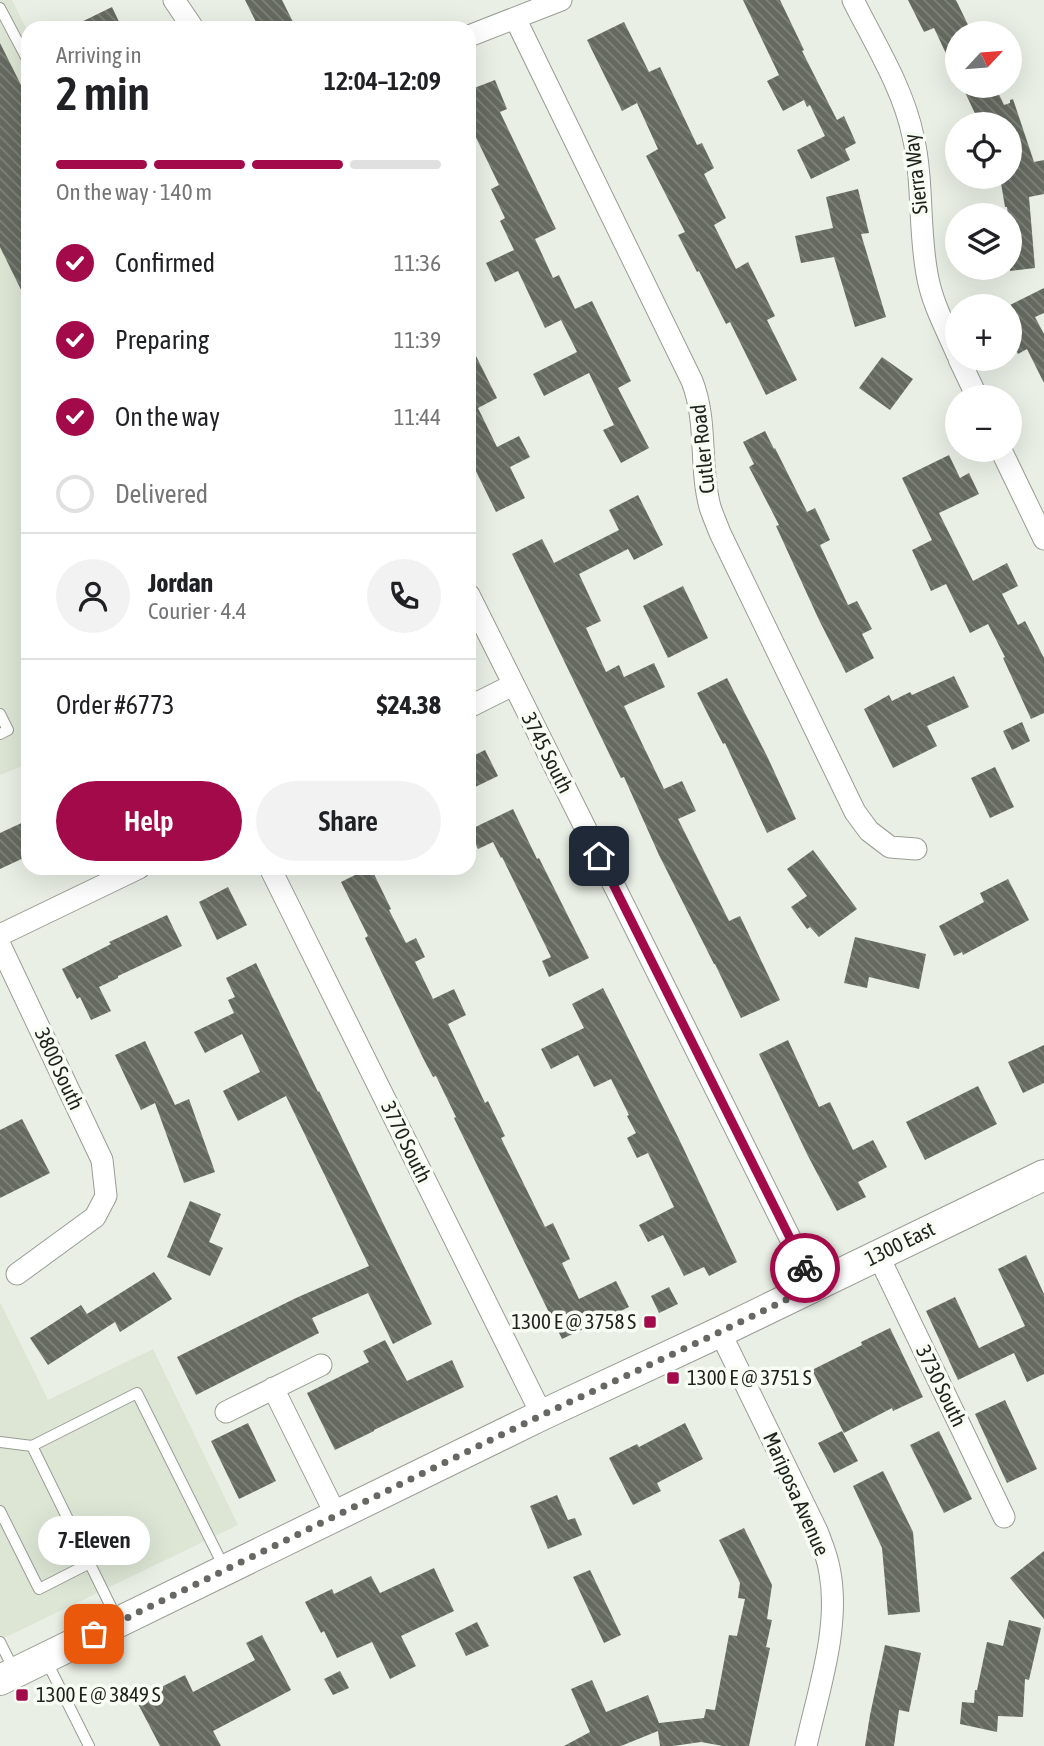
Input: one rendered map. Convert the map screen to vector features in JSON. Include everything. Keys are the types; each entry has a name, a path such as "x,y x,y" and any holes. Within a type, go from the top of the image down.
{"main road":[{"name":"1300 East","path":"8,1676 542,1415 1044,1175"}],"street":[{"path":"174,0 188,21"},
{"path":"476,33 561,0"},
{"name":"Sierra Way","path":"853,0 902,98 913,133 919,165 923,250 928,282 945,326"},
{"name":"Cutler Road","path":"515,18 692,381 699,399 710,506 761,618 855,812 869,831 890,847 916,849"},
{"path":"1007,462 1044,539"},
{"name":"3745 South","path":"476,609 814,1286"},
{"path":"476,704 513,685"},
{"path":"0,935 124,875"},
{"name":"3770 South","path":"274,875 542,1415"},
{"name":"3800 South","path":"0,945 102,1160 106,1196 95,1217 17,1274"},
{"name":"3730 South","path":"878,1255 1004,1517"},
{"name":"Mariposa Avenue","path":"720,1332 817,1531 830,1573 833,1620 806,1746"},
{"path":"226,1412 321,1365"},
{"path":"273,1388 336,1515"}],"lane":[{"path":"0,8 21,48"},
{"path":"0,713 8,730 0,734"},
{"path":"0,1442 32,1446 137,1393 225,1569"},
{"path":"32,1446 118,1622"},
{"path":"0,1511 39,1589 90,1563"},
{"path":"0,1642 8,1676"},
{"path":"45,1658 89,1746"}],"shaded area":[{"path":"0,0 12,0 22,21 21,767 0,775"},
{"path":"0,1302 48,1400 153,1349 238,1525 0,1640"}],"building":[{"path":"245,0 282,0 292,21 256,21"},
{"path":"743,0 780,0 837,120 844,116 856,143 845,149 850,160 811,179 797,150 825,136 810,105 807,107 804,100 783,111 767,81 779,75"},
{"path":"908,0 956,0 966,21 945,21 945,51 934,28 924,32"},
{"path":"112,7 119,21 83,21"},
{"path":"624,22 649,72 660,67 697,145 702,143 714,168 704,174 726,218 714,225 736,269 748,262 775,316 767,320 797,380 766,395 730,322 726,324 678,235 685,232 646,156 658,149 637,103 622,111 587,40"},
{"path":"0,43 21,85 21,290 0,247"},
{"path":"495,80 507,109 500,112 556,229 535,239 553,278 559,275 575,309 592,301 631,381 618,388 649,448 621,463 603,430 614,425 589,373 544,396 533,374 577,352 561,320 545,328 518,271 495,282 486,263 514,250 500,221 505,218 491,189 499,185 476,137 476,87"},
{"path":"968,98 1001,98 1004,105 1013,99 1017,112 974,112"},
{"path":"1022,126 1034,162 1044,160 1044,194 1029,197 1035,268 1022,270 1022,203 1004,203 1002,189 1022,189"},
{"path":"858,189 869,233 861,234 886,317 855,327 834,257 801,263 795,236 833,228 826,197"},
{"path":"1044,288 1044,313 1035,317 1044,334 1044,383 1027,349 1022,352 1022,299"},
{"path":"476,356 497,398 478,408 497,447 519,436 530,457 510,467 525,498 496,512 476,471"},
{"path":"882,357 913,379 890,410 859,388"},
{"path":"765,431 807,512 815,508 830,540 820,545 848,605 857,601 872,629 862,634 874,658 846,673 776,526 779,525 749,467 754,464 743,442"},
{"path":"945,457 945,462 952,462 960,478 969,473 979,494 939,513 973,581 1007,563 1018,586 1002,594 1018,625 1025,621 1044,658 1044,713 1031,719 988,624 970,633 946,584 931,591 912,550 932,540 902,478"},
{"path":"638,495 663,545 634,560 628,549 579,574 601,621 586,628 606,672 619,665 624,677 654,663 665,687 624,706 664,789 682,781 696,811 678,819 729,921 740,916 780,1000 741,1018 512,554 542,539 554,563 619,530 609,510"},
{"path":"683,586 708,638 668,658 643,606"},
{"path":"954,676 969,707 927,726 937,746 893,768 864,709 889,695 892,701"},
{"path":"727,678 796,819 767,833 725,743 723,744 697,693"},
{"path":"1022,722 1030,741 1012,750 1003,731"},
{"path":"485,750 498,776 476,787 476,754"},
{"path":"995,767 1014,807 990,818 971,778"},
{"path":"513,809 589,958 549,977 542,961 551,957 493,842 478,849 476,827"},
{"path":"21,823 21,859 0,869 0,833"},
{"path":"813,850 857,909 819,937 810,927 807,929 791,907 807,896 787,869"},
{"path":"355,875 374,875 406,943 416,938 425,957 415,962 433,999 454,989 466,1015 448,1024 485,1103 488,1101 505,1136 501,1138 545,1227 553,1223 570,1259 562,1263 579,1299 616,1281 629,1307 562,1339 436,1076 433,1077 423,1058 341,882"},
{"path":"1008,879 1029,920 963,955 962,952 954,956 939,926 984,902 980,893"},
{"path":"228,887 247,925 217,940 199,902"},
{"path":"167,915 182,946 99,987 111,1011 91,1020 62,969 111,944 109,942"},
{"path":"855,937 926,954 919,989 869,977 867,988 844,983"},
{"path":"256,963 432,1324 393,1344 368,1293 312,1318 319,1333 196,1395 177,1357 296,1298 369,1266 286,1096 238,1121 223,1091 260,1072 242,1034 205,1053 194,1032 234,1013 228,1000 235,997 226,978"},
{"path":"603,988 737,1262 709,1276 704,1267 684,1276 663,1235 648,1242 639,1225 674,1207 648,1153 637,1158 627,1138 636,1133 611,1079 594,1087 578,1055 551,1069 541,1049 584,1028 572,1004"},
{"path":"788,1040 819,1107 830,1102 853,1150 873,1140 887,1167 858,1182 866,1197 837,1211 759,1054"},
{"path":"145,1041 175,1105 189,1099 215,1172 184,1183 155,1103 141,1110 115,1055"},
{"path":"1044,1045 1044,1083 1023,1093 1008,1062"},
{"path":"978,1086 997,1124 925,1160 906,1122"},
{"path":"22,1119 50,1173 0,1198 0,1130"},
{"path":"190,1201 221,1214 209,1242 223,1248 210,1276 167,1257"},
{"path":"1026,1255 1044,1294 1044,1374 1027,1382 1014,1353 958,1380 926,1311 955,1297 979,1348 1025,1326 998,1269"},
{"path":"154,1272 172,1299 120,1332 115,1322 48,1365 30,1338 81,1305 87,1314"},
{"path":"669,1287 678,1304 659,1313 651,1296"},
{"path":"890,1328 923,1397 893,1411 892,1408 844,1433 812,1370"},
{"path":"385,1340 407,1381 452,1360 464,1387 335,1450 307,1393 369,1362 363,1351"},
{"path":"1005,1400 1037,1469 1007,1483 975,1414"},
{"path":"248,1423 276,1481 239,1499 211,1441"},
{"path":"685,1423 703,1459 657,1483 661,1491 633,1505 609,1458 637,1444 639,1447"},
{"path":"842,1431 858,1461 834,1473 818,1443"},
{"path":"939,1431 972,1499 944,1513 910,1445"},
{"path":"883,1471 913,1532 920,1612 888,1615 882,1548 853,1486"},
{"path":"557,1495 568,1520 575,1518 582,1535 548,1549 530,1506"},
{"path":"744,1528 772,1585 767,1619 772,1620 766,1647 770,1648 749,1746 723,1746 701,1742 660,1746 658,1731 621,1746 564,1746 590,1732 571,1689 592,1680 606,1712 648,1695 659,1723 704,1718 706,1709 715,1710 729,1635 737,1636 745,1599 738,1598 740,1583 719,1540"},
{"path":"1044,1551 1044,1619 1010,1578"},
{"path":"434,1568 454,1611 401,1636 416,1666 390,1679 372,1642 337,1658 324,1631 321,1633 305,1602 332,1589 334,1594 371,1576 380,1593"},
{"path":"590,1570 621,1635 604,1643 573,1577"},
{"path":"1009,1620 1041,1628 1029,1680 1025,1679 1023,1717 998,1716 997,1732 960,1724 962,1702 974,1703 987,1642 1003,1646"},
{"path":"477,1622 489,1646 466,1656 455,1633"},
{"path":"262,1635 291,1690 213,1731 221,1746 160,1746 136,1700 185,1675 193,1692 255,1660 246,1643"},
{"path":"885,1645 921,1653 909,1712 899,1710 894,1746 865,1746 870,1715"},
{"path":"340,1671 349,1688 333,1695 324,1679"}],"way so far":[{"path":"94,1634 542,1415 814,1286 805,1268"}],"place":[{"name":"1300 E @ 3758 S","path":"650,1322"},
{"name":"1300 E @ 3751 S","path":"673,1378"},
{"name":"7-Eleven","path":"94,1634"},
{"name":"1300 E @ 3849 S","path":"22,1695"}],"route":[{"path":"599,856 805,1268"}]}
